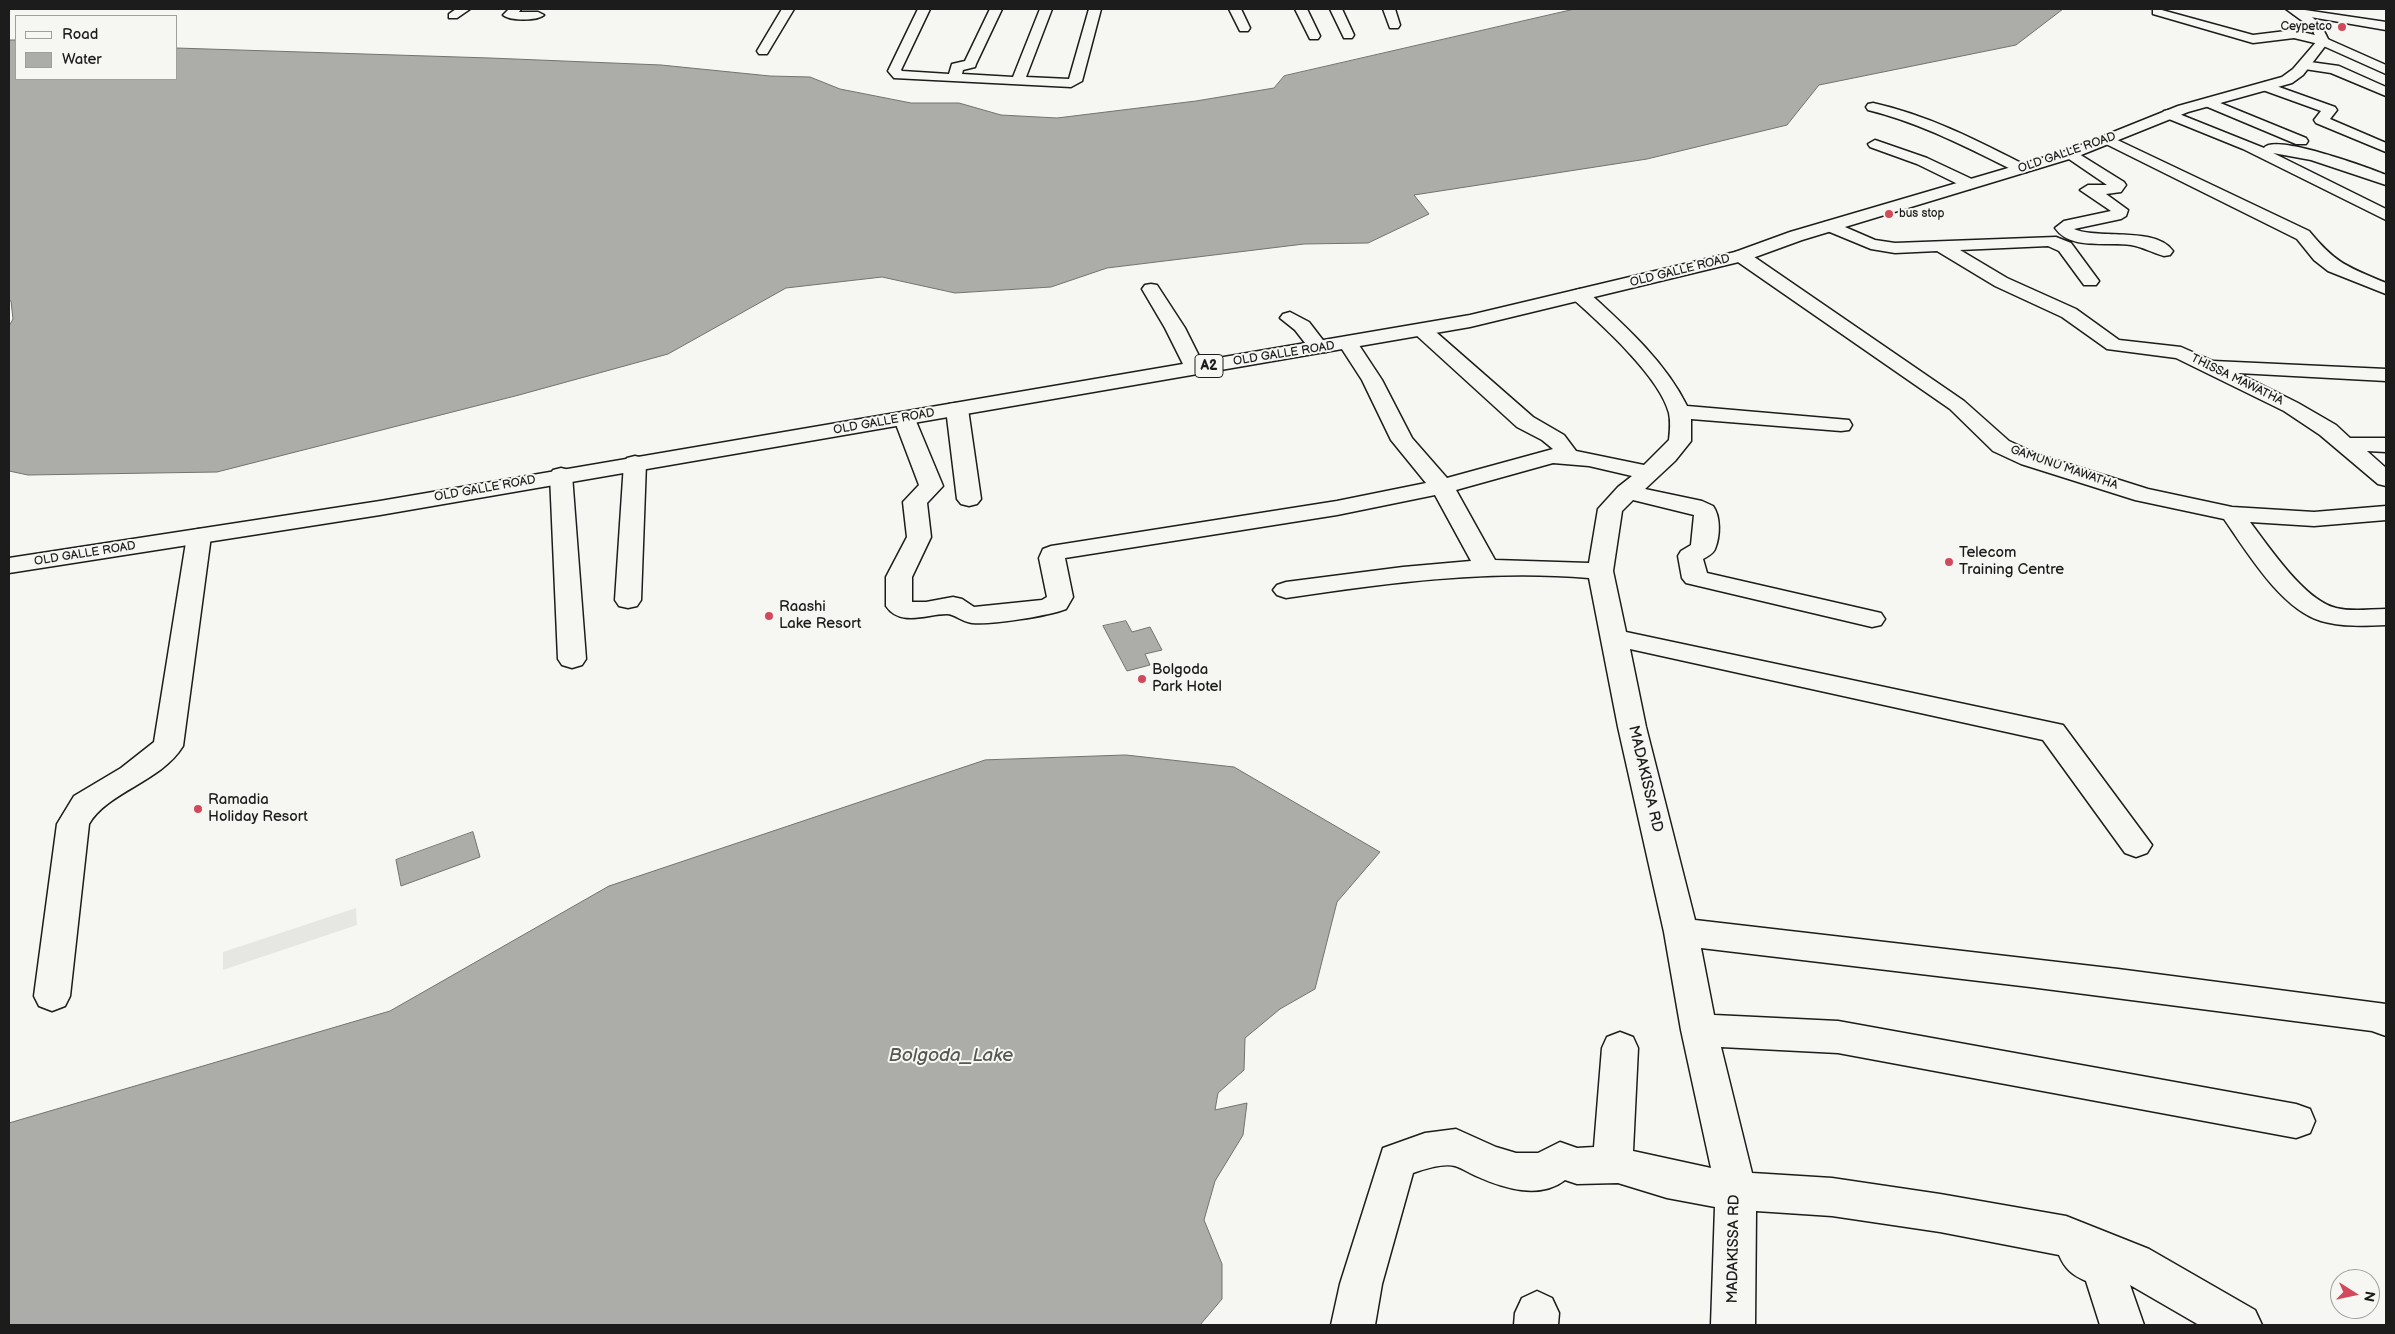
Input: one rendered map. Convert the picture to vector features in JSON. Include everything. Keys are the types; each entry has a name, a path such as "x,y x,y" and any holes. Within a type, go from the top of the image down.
{"main road":[{"path":"453,16 464,9"},
{"path":"514,9 509,15 538,15"},
{"path":"763,51 788,9"},
{"path":"924,9 894,72 900,74 1070,83 1075,81 1095,9"},
{"path":"949,77 957,66 970,64 996,9"},
{"path":"1018,81 1046,9"},
{"path":"1235,9 1244,28"},
{"path":"1301,9 1314,36"},
{"path":"1336,9 1348,35"},
{"path":"1389,9 1394,25"},
{"path":"2351,9 2386,19"},
{"path":"2294,10 2386,26"},
{"path":"2294,10 2320,35 2386,70"},
{"path":"2157,12 2253,39 2294,34 2320,35 2364,46"},
{"name":"OLD GALLE ROAD","path":"9,566 380,508 561,475 905,419 1348,343 1422,330 1580,295 1741,256 1831,226 2071,154 2169,114 2287,80 2304,64 2320,35"},
{"path":"2304,64 2334,70 2386,92"},
{"path":"2265,86 2330,110 2321,120 2386,148"},
{"path":"2208,102 2301,141"},
{"path":"1873,107 1885,108 1905,115 1957,137 2022,169"},
{"path":"2169,114 2248,146 2386,215"},
{"path":"2109,140 2303,235 2320,256 2334,267 2386,289"},
{"path":"1875,144 1922,161 1970,184"},
{"path":"2248,146 2302,152 2325,158 2386,180"},
{"path":"2071,154 2118,185 2114,189 2088,190 2120,210 2120,213 2114,216 2078,221 2063,228 2071,235 2144,242 2164,251"},
{"path":"1831,226 1881,247 1895,248 2037,240 2058,243 2076,240 2077,236"},
{"path":"2058,243 2069,252 2090,280"},
{"name":"THISSA MAWATHA","path":"1940,246 2001,282 2069,313 2114,345 2180,353 2292,407 2328,430 2386,479"},
{"name":"GAMUNU MAWATHA","path":"1741,256 1957,405 2001,446 2029,459 2143,495 2232,514 2314,519 2386,513"},
{"path":"1151,288 1195,368"},
{"name":"MADAKISSA RD","path":"1580,295 1619,331 1656,374 1678,412 1680,441 1610,509 1600,570 1616,638 1632,726 1681,932 1698,1030 1736,1192 1733,1325"},
{"path":"1290,318 1302,326 1319,348"},
{"path":"1422,330 1525,422 1540,428 1566,449 1566,456"},
{"path":"1348,343 1372,380 1402,440 1442,487 1487,567"},
{"path":"2208,365 2386,375"},
{"path":"957,409 969,499"},
{"path":"1678,412 1841,425"},
{"path":"905,419 931,486 915,502 919,537 899,577 899,606 904,609 917,611 953,605 963,612 972,615 1047,607 1057,603 1060,597 1051,558 1052,554 1337,508 1442,487 1552,456 1566,456 1617,465 1638,483 1705,511 1707,520 1703,549 1690,556 1695,578 1731,588 1872,619"},
{"path":"2344,444 2386,444"},
{"path":"628,600 635,463"},
{"path":"561,475 572,659"},
{"path":"2232,514 2272,568 2307,604 2327,615 2386,617"},
{"path":"52,996 73,824 85,804 132,776 168,746 199,536"},
{"path":"1286,590 1347,581 1487,567 1558,566 1600,570"},
{"path":"1616,638 2053,732 2136,845"},
{"path":"1681,932 2001,968 2293,1005 2379,1017 2386,1021"},
{"path":"1698,1030 1838,1037 2296,1121"},
{"path":"1612,1165 1620,1048"},
{"path":"1353,1325 1361,1284 1397,1161 1425,1151 1456,1147 1489,1163 1516,1171 1544,1172 1560,1160 1577,1166 1612,1165 1639,1170 1667,1179 1736,1192 1832,1196 2066,1236 2134,1264 2240,1325"},
{"path":"2066,1236 2088,1261 2103,1267 2122,1325"}],"shaded area":[{"path":"356,908 357,925 223,970 223,952"}],"water":[{"path":"1575,9 2063,9 2016,45 1819,85 1787,125 1647,159 1414,195 1429,214 1368,243 1304,244 1107,268 1051,287 955,293 882,277 786,288 668,354 519,395 217,472 28,475 9,471 9,326 13,319 11,301 9,300 9,40 15,40 15,80 178,80 178,48 490,58 661,65 770,76 810,77 840,89 911,103 959,103 1001,115 1057,118 1196,101 1274,88 1284,76"},
{"path":"1126,621 1132,632 1150,627 1162,650 1145,654 1150,665 1127,671 1103,626"},
{"name":"Bolgoda_Lake","path":"1126,755 1234,767 1380,852 1337,902 1315,989 1280,1009 1245,1038 1244,1070 1218,1093 1215,1110 1247,1103 1243,1135 1215,1181 1204,1220 1222,1264 1222,1299 1200,1325 9,1325 9,1123 390,1011 609,886 985,760"},
{"path":"473,832 480,857 401,886 396,860"}],"place":[{"name":"Ceypetco","path":"2342,27"},
{"name":"bus stop","path":"1889,214"},
{"name":"Telecom Training Centre","path":"1949,562"},
{"name":"Raashi Lake Resort","path":"769,616"},
{"name":"Bolgoda Park Hotel","path":"1142,679"},
{"name":"Ramadia Holiday Resort","path":"198,809"}]}
